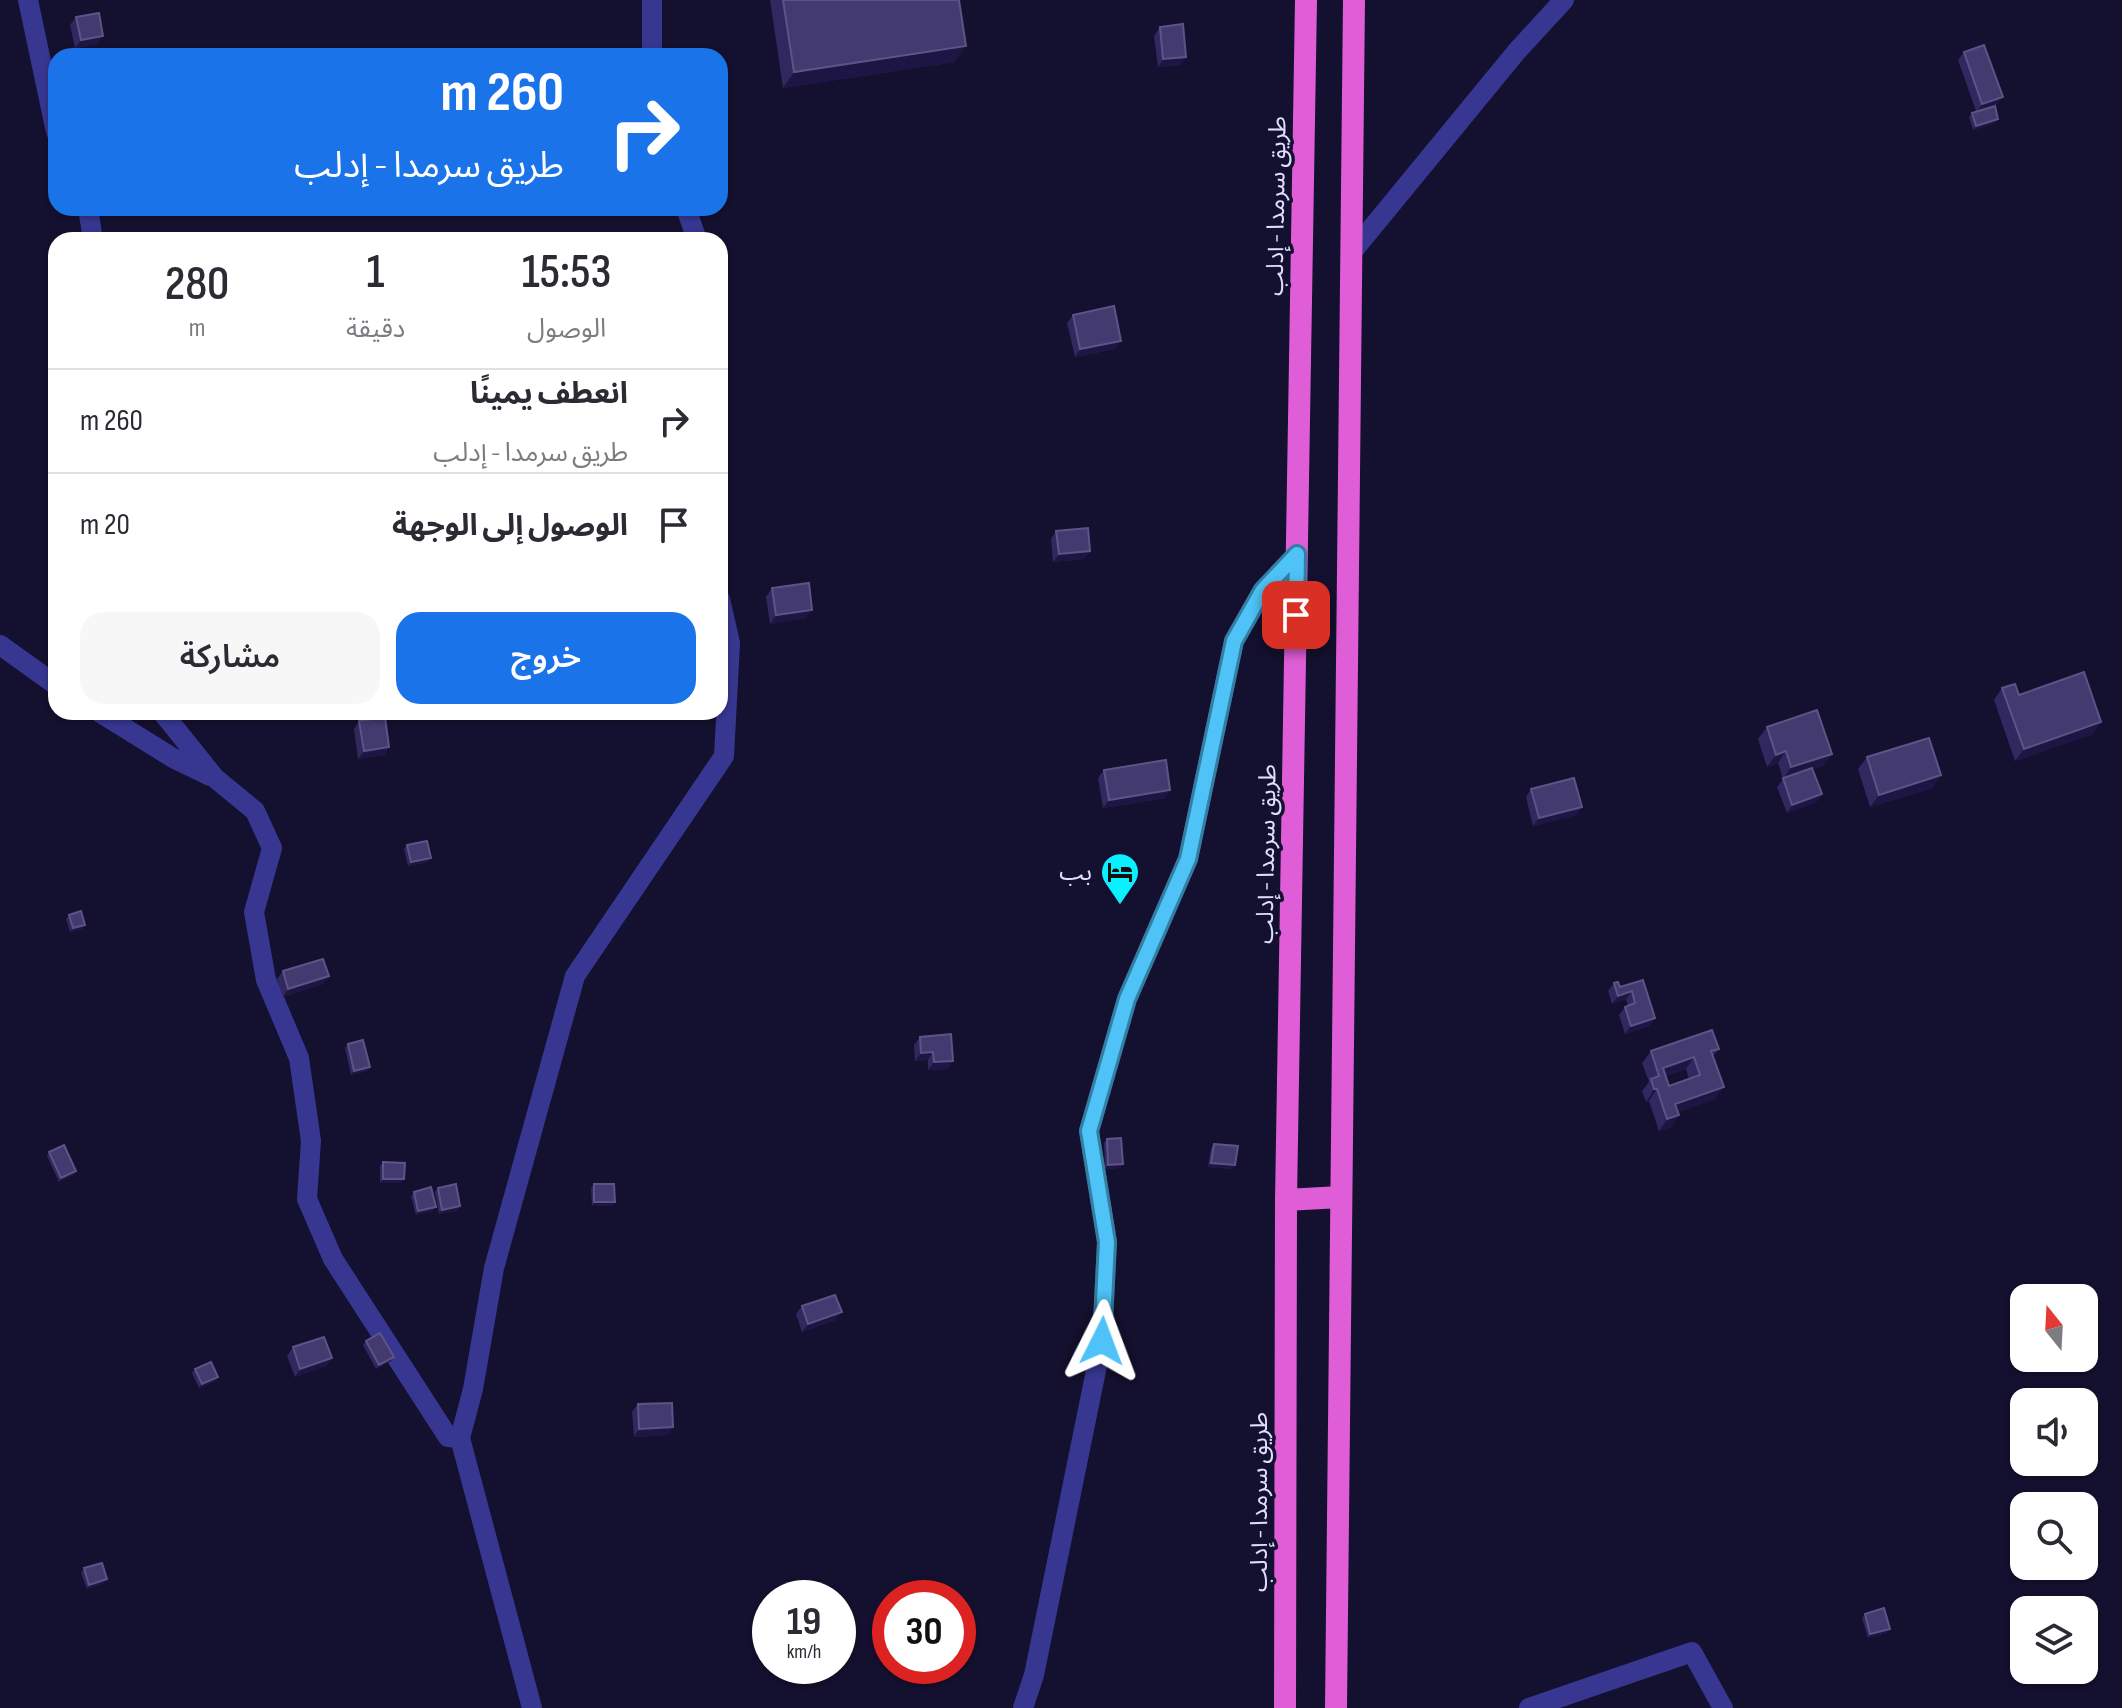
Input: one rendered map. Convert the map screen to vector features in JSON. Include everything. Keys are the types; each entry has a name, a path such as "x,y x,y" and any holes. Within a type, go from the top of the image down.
{"highway":[{"name":"طريق سرمدا - إدلب","path":"1285,1708 1286,1200 1306,0"},
{"path":"1336,1708 1354,0"},
{"path":"1286,1200 1340,1197"}],"street":[{"path":"28,0 48,94"},
{"path":"652,0 652,48"},
{"path":"1352,252 1517,51 1564,0"},
{"path":"1023,1708 1034,1675 1102,1341 1107,1242 1089,1131 1127,999 1188,859 1234,641 1263,590 1297,554"},
{"path":"728,634 728,681"},
{"path":"0,645 48,679"},
{"path":"112,720 173,758 215,778"},
{"path":"168,720 215,778 255,811 272,848 254,912 266,980 299,1058 311,1141 307,1199 333,1259 448,1437 460,1438"},
{"path":"532,1708 460,1438 473,1389 494,1268 575,976 724,756 726,720"},
{"path":"1529,1708 1692,1652 1723,1708"}],"building":[{"path":"783,0 959,0 966,46 794,72"},
{"path":"99,13 103,36 81,40 76,17"},
{"path":"1183,24 1186,57 1163,59 1160,27"},
{"path":"1984,45 2003,97 1982,104 1964,52"},
{"path":"1995,106 1998,119 1976,126 1972,113"},
{"path":"1114,306 1121,341 1080,349 1073,315"},
{"path":"1088,528 1090,551 1059,554 1056,531"},
{"path":"809,583 812,610 776,615 772,588"},
{"path":"2084,672 2101,722 2024,749 2002,688 2015,684 2019,695"},
{"path":"1817,710 1832,754 1791,767 1786,751 1776,755 1767,727"},
{"path":"385,720 389,747 364,751 359,721"},
{"path":"1929,738 1941,775 1879,795 1867,757"},
{"path":"1166,760 1170,790 1109,800 1104,770"},
{"path":"1812,768 1822,794 1792,805 1783,778"},
{"path":"1574,778 1582,807 1539,818 1531,789"},
{"path":"427,841 431,858 411,862 407,845"},
{"path":"81,911 85,925 73,928 69,915"},
{"path":"323,959 329,976 288,989 283,971"},
{"path":"1643,980 1655,1018 1631,1026 1625,1007 1635,1003 1632,991 1618,996 1614,983 1618,982 1620,987"},
{"path":"1712,1030 1719,1049 1711,1051 1724,1087 1675,1104 1679,1115 1667,1119 1651,1079 1659,1076 1651,1051","holes":["1694,1057 1700,1075 1669,1086 1663,1068"]},
{"path":"951,1034 953,1061 934,1062 933,1052 921,1053 920,1037"},
{"path":"363,1040 370,1067 354,1071 348,1044"},
{"path":"1121,1138 1123,1164 1108,1165 1107,1139"},
{"path":"1214,1144 1238,1146 1235,1165 1211,1163"},
{"path":"64,1145 76,1171 61,1178 49,1152"},
{"path":"383,1162 405,1163 404,1179 383,1179"},
{"path":"456,1184 460,1206 442,1210 438,1188"},
{"path":"594,1184 614,1184 615,1202 594,1202"},
{"path":"431,1187 436,1207 418,1211 414,1192"},
{"path":"835,1295 842,1312 808,1324 802,1306"},
{"path":"380,1333 394,1357 379,1365 366,1341"},
{"path":"324,1337 332,1358 300,1369 293,1347"},
{"path":"211,1362 218,1377 202,1384 195,1369"},
{"path":"672,1403 673,1427 639,1429 638,1404"},
{"path":"102,1563 107,1579 89,1585 84,1568"},
{"path":"1884,1608 1890,1629 1870,1634 1865,1614"}],"place":[{"name":"بب","path":"1120,906"}],"route":[{"path":"1102,1341 1107,1242 1089,1131 1127,999 1188,859 1234,641 1263,590 1297,554 1296,615"}]}
